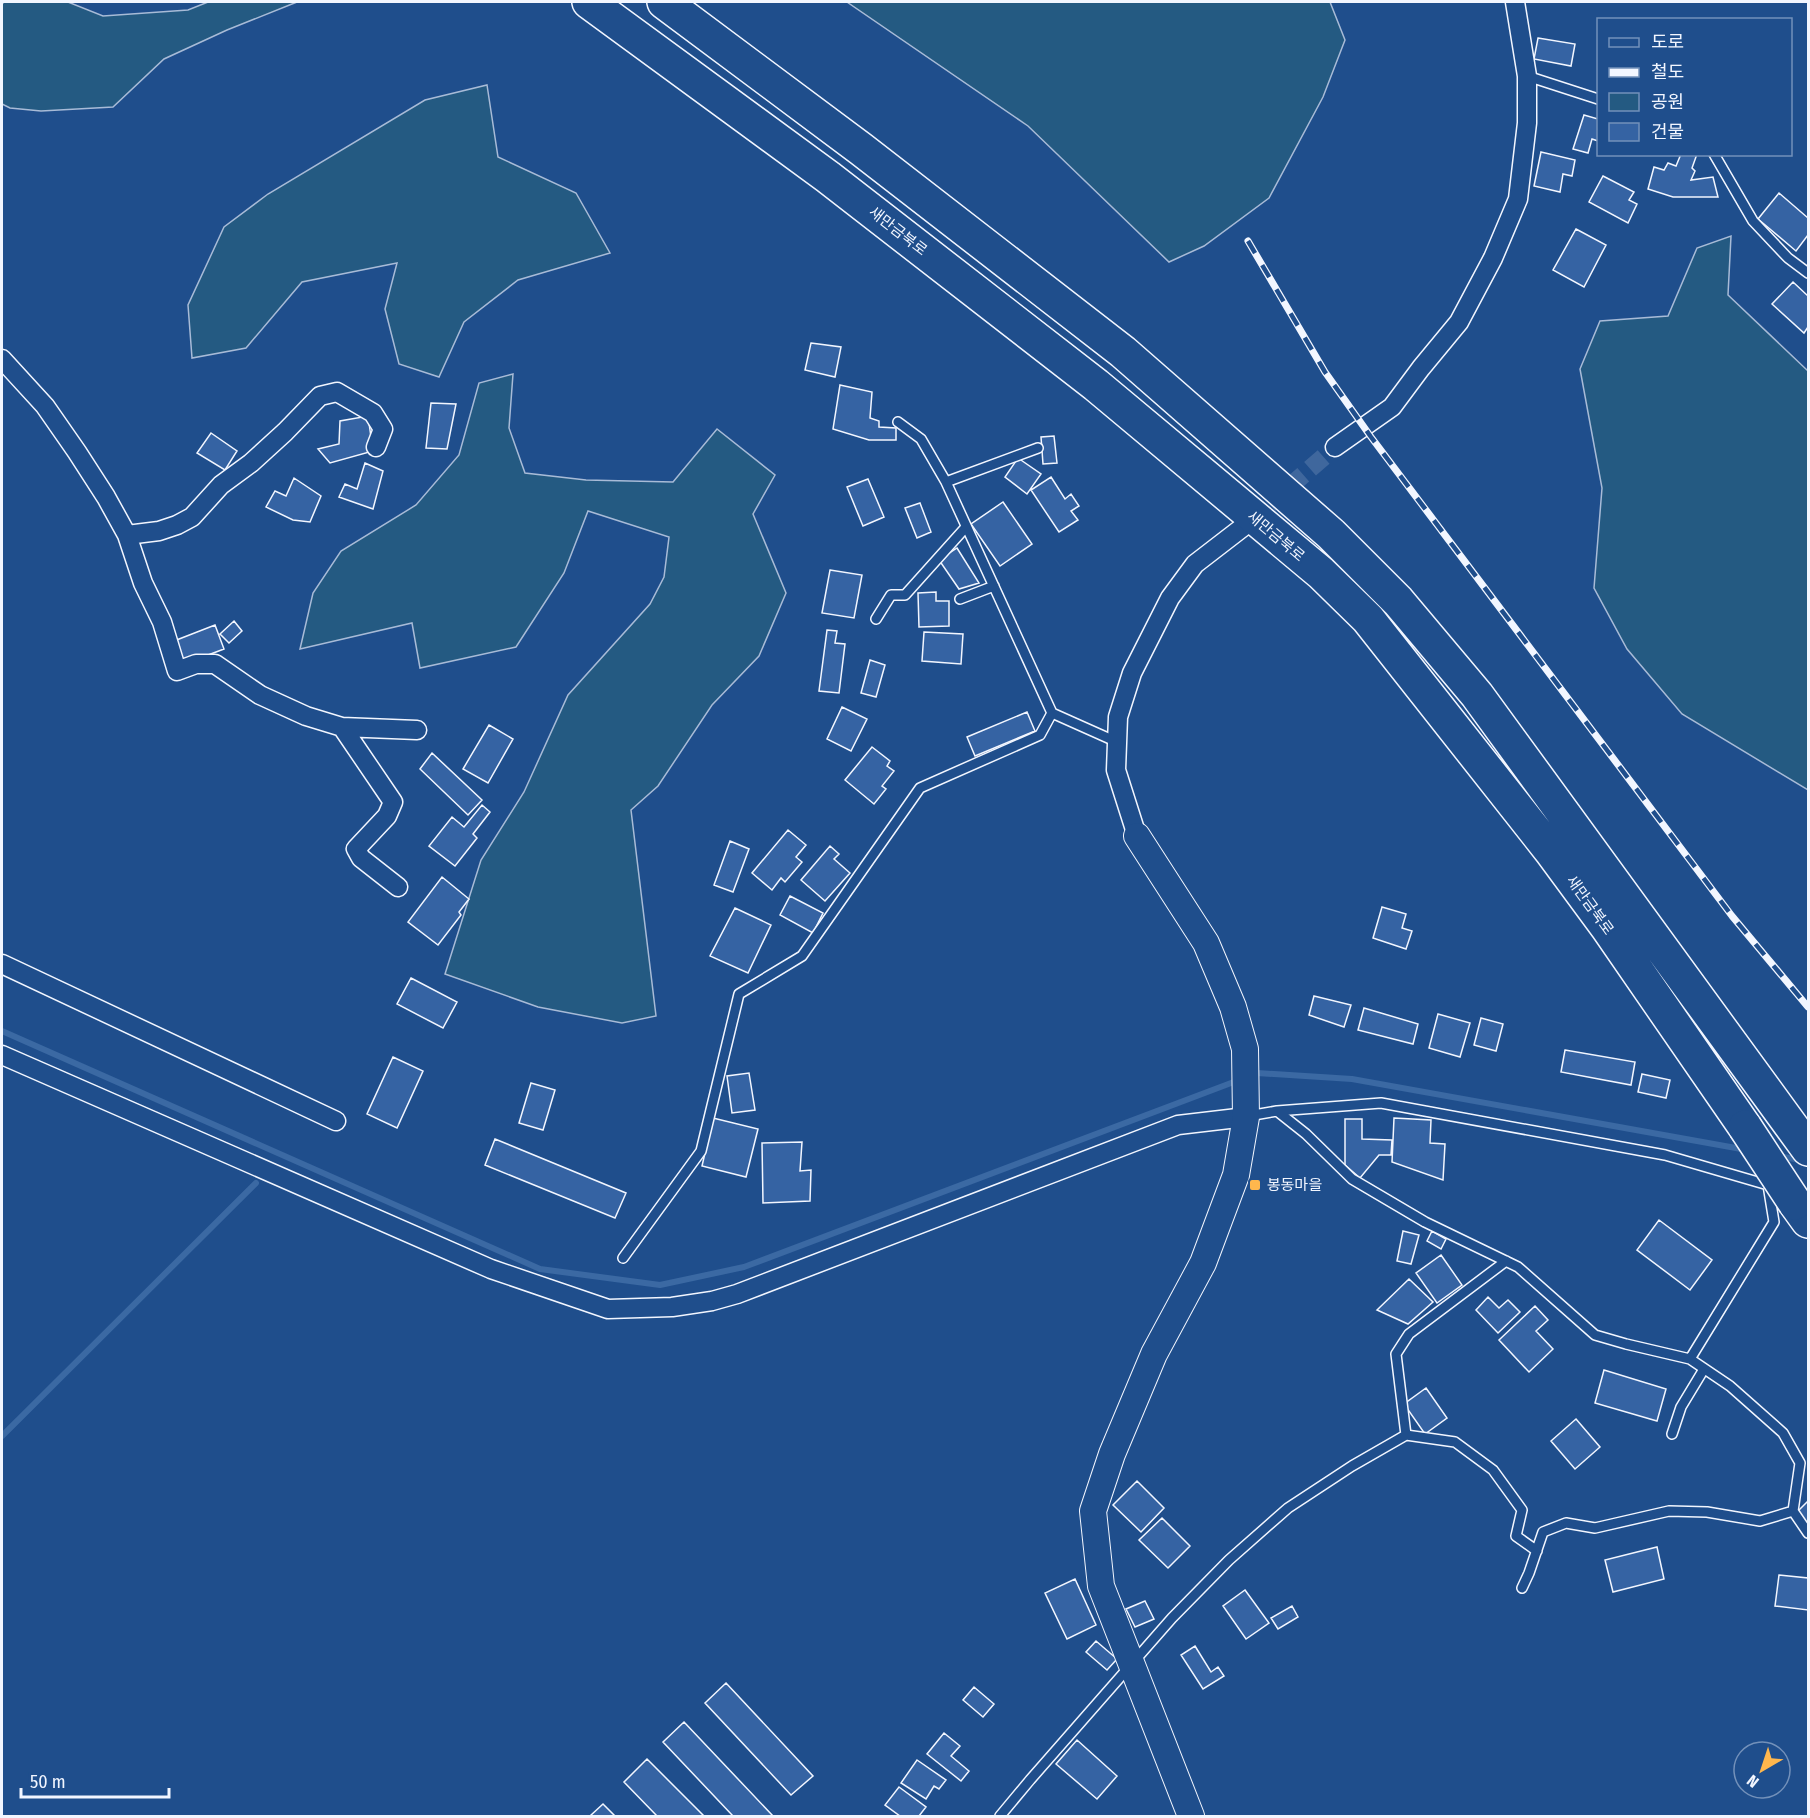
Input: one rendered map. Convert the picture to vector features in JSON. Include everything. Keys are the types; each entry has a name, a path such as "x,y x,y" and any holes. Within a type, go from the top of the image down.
{"highway":[{"name":"새만금북로","path":"589,2 828,177 1096,385 1322,573 1368,619 1551,851 1607,927 1802,1212"},
{"path":"664,2 870,156 1122,352 1331,534 1398,601 1477,695 1803,1142"}],"street":[{"path":"1335,447 1392,406 1459,322 1493,258 1518,199 1527,123 1527,76 1515,2"},
{"path":"2,359 51,415 77,452 127,535 143,583 162,622 177,671 196,664 215,664 260,694 306,716 342,727 417,730"},
{"path":"127,535 159,531 192,517 221,485 251,463 320,396 337,392 374,413 383,429 376,447"},
{"path":"1191,1816 1101,1586 1093,1510 1112,1454 1154,1354 1203,1263 1236,1175 1246,1117 1245,1049 1233,1008 1206,943 1137,836 1116,770 1119,717 1132,673 1170,598 1195,564 1243,527"},
{"path":"342,727 393,802 387,816 356,849 361,858 398,887"},
{"path":"2,964 336,1121"},
{"path":"2,1055 491,1269 608,1309 672,1307 712,1301 737,1294 1178,1125 1246,1117"}],"lane":[{"path":"1527,76 1597,98"},
{"path":"1715,156 1753,221 1788,258 1809,273"},
{"path":"898,422 921,439 946,482 1052,713 1118,742"},
{"path":"946,482 1038,448"},
{"path":"876,619 891,595 905,595 966,527"},
{"path":"960,599 994,586"},
{"path":"623,1258 701,1151 739,994 802,956 920,788 1040,735 1052,713"},
{"path":"1246,1117 1277,1111 1381,1103 1665,1155 1768,1185 1774,1222 1690,1359"},
{"path":"1277,1111 1306,1134 1352,1179 1425,1222 1518,1267 1595,1335 1690,1359 1730,1386 1783,1433 1800,1463 1793,1511 1809,1533"},
{"path":"1406,1435 1396,1354 1409,1334 1506,1261"},
{"path":"1672,1434 1681,1407 1704,1369"},
{"path":"1000,1816 1172,1618 1229,1560 1288,1508 1352,1466 1406,1435 1455,1443 1493,1470 1522,1510 1516,1536 1537,1551"},
{"path":"1798,1476 1809,1474"},
{"path":"1522,1588 1544,1532 1566,1523 1595,1528 1669,1511 1707,1512 1760,1521 1793,1511"}],"green space":[{"path":"4,2 68,2 103,16 188,10 208,2 297,2 227,30 164,59 113,107 41,111 10,108 2,104 2,4"},
{"path":"847,2 1330,2 1345,40 1323,97 1269,198 1204,246 1169,262 1028,126"},
{"path":"487,85 498,157 576,193 610,253 518,280 464,322 439,377 399,364 385,309 397,263 302,282 246,348 192,358 188,305 224,227 268,194 425,100"},
{"path":"1731,236 1728,295 1808,371 1808,790 1682,714 1627,649 1594,588 1602,488 1580,369 1600,321 1668,316 1697,248"},
{"path":"513,374 509,428 525,473 586,480 673,482 717,429 775,475 753,514 786,593 759,656 712,705 658,786 631,810 656,1016 622,1023 538,1007 445,974 481,860 524,792 568,695 650,604 664,577 669,537 588,511 564,573 516,647 420,668 412,623 300,649 313,593 341,551 416,505 459,455 479,383"}],"building":[{"path":"1538,38 1575,44 1571,66 1534,59"},
{"path":"1584,115 1597,119 1597,141 1592,139 1588,153 1573,149"},
{"path":"1541,152 1575,160 1572,176 1563,174 1560,192 1534,186"},
{"path":"1680,156 1696,156 1692,168 1695,171 1691,180 1713,177 1718,197 1673,197 1648,189 1654,167 1664,170 1668,163 1676,166"},
{"path":"1603,176 1634,192 1629,200 1637,204 1628,223 1589,202"},
{"path":"1779,193 1808,218 1808,235 1796,251 1758,219"},
{"path":"1576,229 1606,245 1584,287 1553,270"},
{"path":"1793,282 1808,296 1808,327 1804,333 1772,304"},
{"path":"811,343 841,347 835,377 805,370"},
{"path":"840,385 872,392 870,418 879,421 879,427 896,428 896,440 869,440 833,429"},
{"path":"431,403 456,404 447,449 426,448"},
{"path":"368,416 373,451 330,463 318,449 339,444 340,421"},
{"path":"211,433 237,451 225,470 197,453"},
{"path":"1054,436 1057,463 1043,464 1041,437"},
{"path":"1018,458 1041,474 1027,494 1005,477"},
{"path":"365,463 383,471 373,509 339,497 345,484 357,489"},
{"path":"1051,477 1065,499 1071,494 1079,506 1071,511 1078,520 1059,532 1031,490"},
{"path":"294,478 321,496 310,522 293,520 266,507 275,491 286,496"},
{"path":"868,479 884,517 863,526 847,487"},
{"path":"1003,502 1032,544 1000,566 971,524"},
{"path":"920,503 931,532 917,538 905,508"},
{"path":"957,548 979,583 959,589 939,560"},
{"path":"830,570 862,575 854,618 822,613"},
{"path":"936,592 936,601 949,601 949,626 919,627 918,593"},
{"path":"234,621 242,631 229,643 220,634"},
{"path":"215,625 224,649 184,664 174,641"},
{"path":"827,630 837,631 835,643 845,644 839,693 819,691"},
{"path":"924,632 963,634 961,664 922,661"},
{"path":"870,660 885,665 876,697 861,693"},
{"path":"842,707 867,719 851,751 827,739"},
{"path":"1027,712 1035,731 975,756 967,737"},
{"path":"489,725 513,739 488,783 463,769"},
{"path":"872,747 890,761 887,766 894,771 882,786 886,789 874,804 845,780"},
{"path":"432,753 482,800 468,815 420,769"},
{"path":"482,805 490,812 473,834 477,838 455,866 429,846 452,817 464,827"},
{"path":"788,830 806,845 796,857 802,862 785,882 781,878 772,890 752,873"},
{"path":"730,841 749,849 733,892 714,885"},
{"path":"830,846 839,854 834,859 850,873 825,901 801,880"},
{"path":"442,877 469,899 459,912 461,915 438,945 408,922"},
{"path":"790,896 823,913 813,933 780,915"},
{"path":"1382,907 1406,914 1402,928 1412,931 1406,949 1373,938"},
{"path":"735,908 771,925 748,973 710,956"},
{"path":"411,978 457,1002 443,1028 397,1004"},
{"path":"1314,996 1351,1005 1344,1027 1309,1015"},
{"path":"1364,1008 1418,1024 1413,1044 1358,1030"},
{"path":"1438,1014 1470,1023 1460,1057 1429,1048"},
{"path":"1481,1018 1503,1024 1496,1051 1474,1045"},
{"path":"1565,1050 1635,1062 1631,1085 1561,1072"},
{"path":"393,1057 423,1071 397,1128 367,1114"},
{"path":"749,1073 755,1110 732,1113 727,1076"},
{"path":"1642,1074 1670,1080 1666,1098 1638,1092"},
{"path":"531,1083 555,1090 543,1130 519,1123"},
{"path":"713,1118 758,1129 746,1177 702,1166"},
{"path":"1394,1118 1431,1120 1430,1143 1445,1144 1443,1180 1392,1162"},
{"path":"1345,1119 1362,1119 1362,1139 1392,1140 1391,1155 1379,1155 1360,1178 1345,1165"},
{"path":"495,1139 626,1193 615,1218 485,1165"},
{"path":"802,1142 800,1171 811,1170 810,1201 763,1203 762,1143"},
{"path":"1659,1220 1712,1260 1690,1290 1637,1250"},
{"path":"1403,1231 1419,1235 1411,1264 1397,1261"},
{"path":"1432,1231 1446,1239 1441,1249 1427,1241"},
{"path":"1441,1255 1462,1285 1437,1303 1416,1273"},
{"path":"1409,1279 1433,1302 1408,1324 1377,1310"},
{"path":"1488,1297 1499,1308 1508,1300 1520,1312 1498,1333 1476,1310"},
{"path":"1535,1306 1548,1320 1536,1331 1553,1349 1529,1372 1499,1340"},
{"path":"1604,1370 1666,1389 1657,1421 1595,1403"},
{"path":"1426,1388 1447,1418 1425,1434 1404,1404"},
{"path":"1576,1419 1600,1447 1575,1469 1551,1441"},
{"path":"1137,1481 1164,1508 1141,1532 1113,1505"},
{"path":"1808,1501 1808,1524 1797,1512"},
{"path":"1162,1518 1190,1546 1168,1568 1139,1540"},
{"path":"1657,1547 1664,1579 1613,1592 1605,1560"},
{"path":"1779,1575 1808,1578 1808,1610 1775,1606"},
{"path":"1075,1579 1096,1625 1067,1639 1045,1593"},
{"path":"1245,1590 1269,1623 1246,1639 1223,1606"},
{"path":"1145,1601 1154,1619 1135,1627 1126,1609"},
{"path":"1292,1606 1298,1617 1278,1629 1271,1618"},
{"path":"1096,1641 1117,1659 1107,1670 1086,1652"},
{"path":"1195,1646 1211,1672 1218,1667 1224,1676 1203,1689 1181,1655"},
{"path":"726,1683 813,1776 791,1795 705,1703"},
{"path":"974,1687 994,1704 983,1717 963,1700"},
{"path":"684,1722 773,1816 733,1816 663,1742"},
{"path":"944,1733 960,1746 951,1756 969,1771 961,1781 927,1754"},
{"path":"1077,1740 1117,1776 1097,1799 1056,1764"},
{"path":"647,1759 704,1816 657,1816 624,1782"},
{"path":"917,1760 946,1780 939,1789 934,1786 926,1799 901,1783"},
{"path":"899,1787 926,1807 919,1816 900,1816 885,1805"},
{"path":"603,1804 615,1816 590,1816"}],"waterway":[{"path":"2,1031 540,1269 660,1285 744,1267 1239,1080"},
{"path":"1251,1075 1257,1073 1352,1079 1747,1150"},
{"path":"1778,1156 1800,1160"},
{"path":"2,1436 256,1183"}],"tunnel":[{"path":"1249,522 1335,447"}],"railway":[{"path":"1248,241 1325,372 1371,437 1732,916 1808,1007"}],"place":[{"name":"봉동마을","path":"1255,1185"}]}
